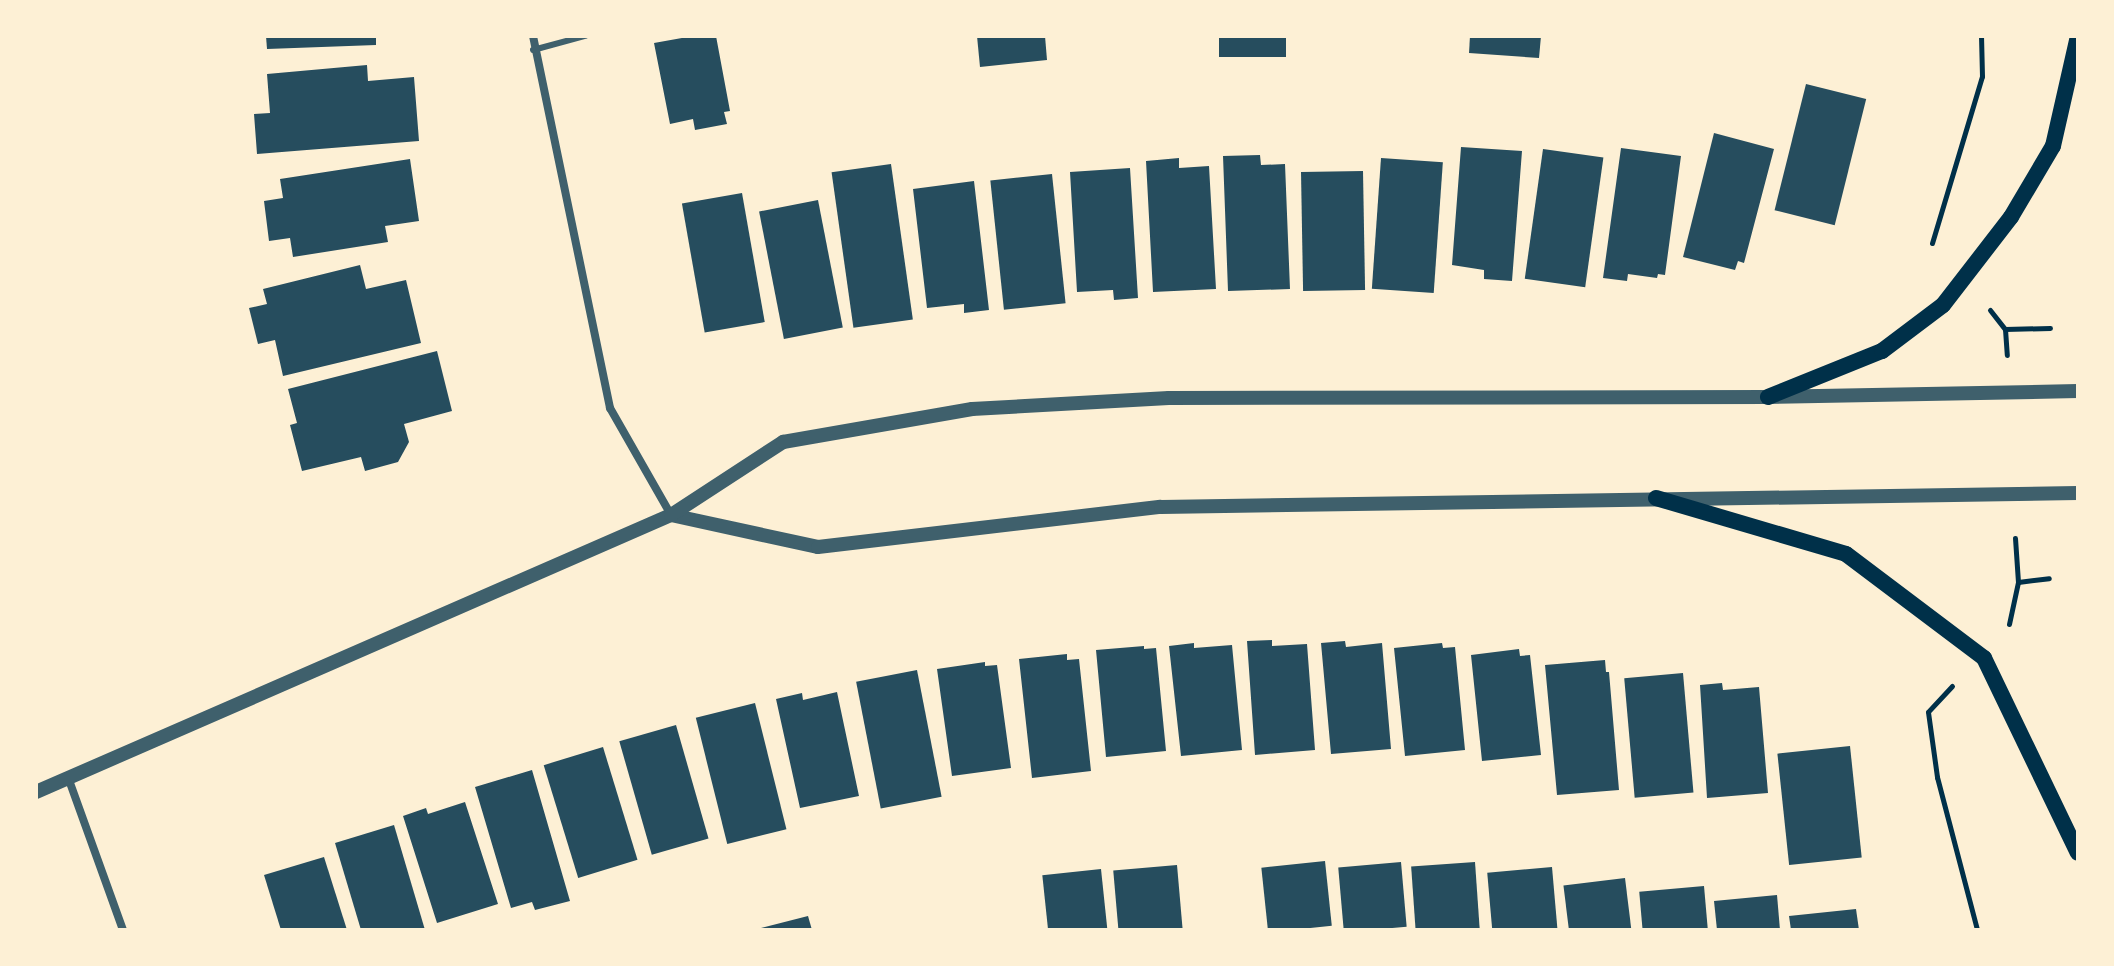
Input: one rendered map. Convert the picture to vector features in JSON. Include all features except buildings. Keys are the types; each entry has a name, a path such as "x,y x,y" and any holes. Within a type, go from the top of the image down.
{"main road":[{"path":"1768,397 1882,351 1943,305 2011,217 2053,146 2078,36"},
{"path":"1656,498 1846,554 1984,658 2078,853"}],"street":[{"path":"533,36 533,50 610,408 671,515 818,547 1161,507 2078,493"},
{"path":"36,792 671,515 783,442 972,409 1169,398 1768,397 2078,391"},
{"path":"69,780 123,930"}],"lane":[{"path":"533,50 585,36"}],"path":[{"path":"1932,243 1982,76 1981,36"},
{"path":"2005,329 2050,328"},
{"path":"2008,626 2018,582 2015,538"},
{"path":"2018,582 2049,578"},
{"path":"1958,680 1928,712 1937,777 1977,930"}]}
